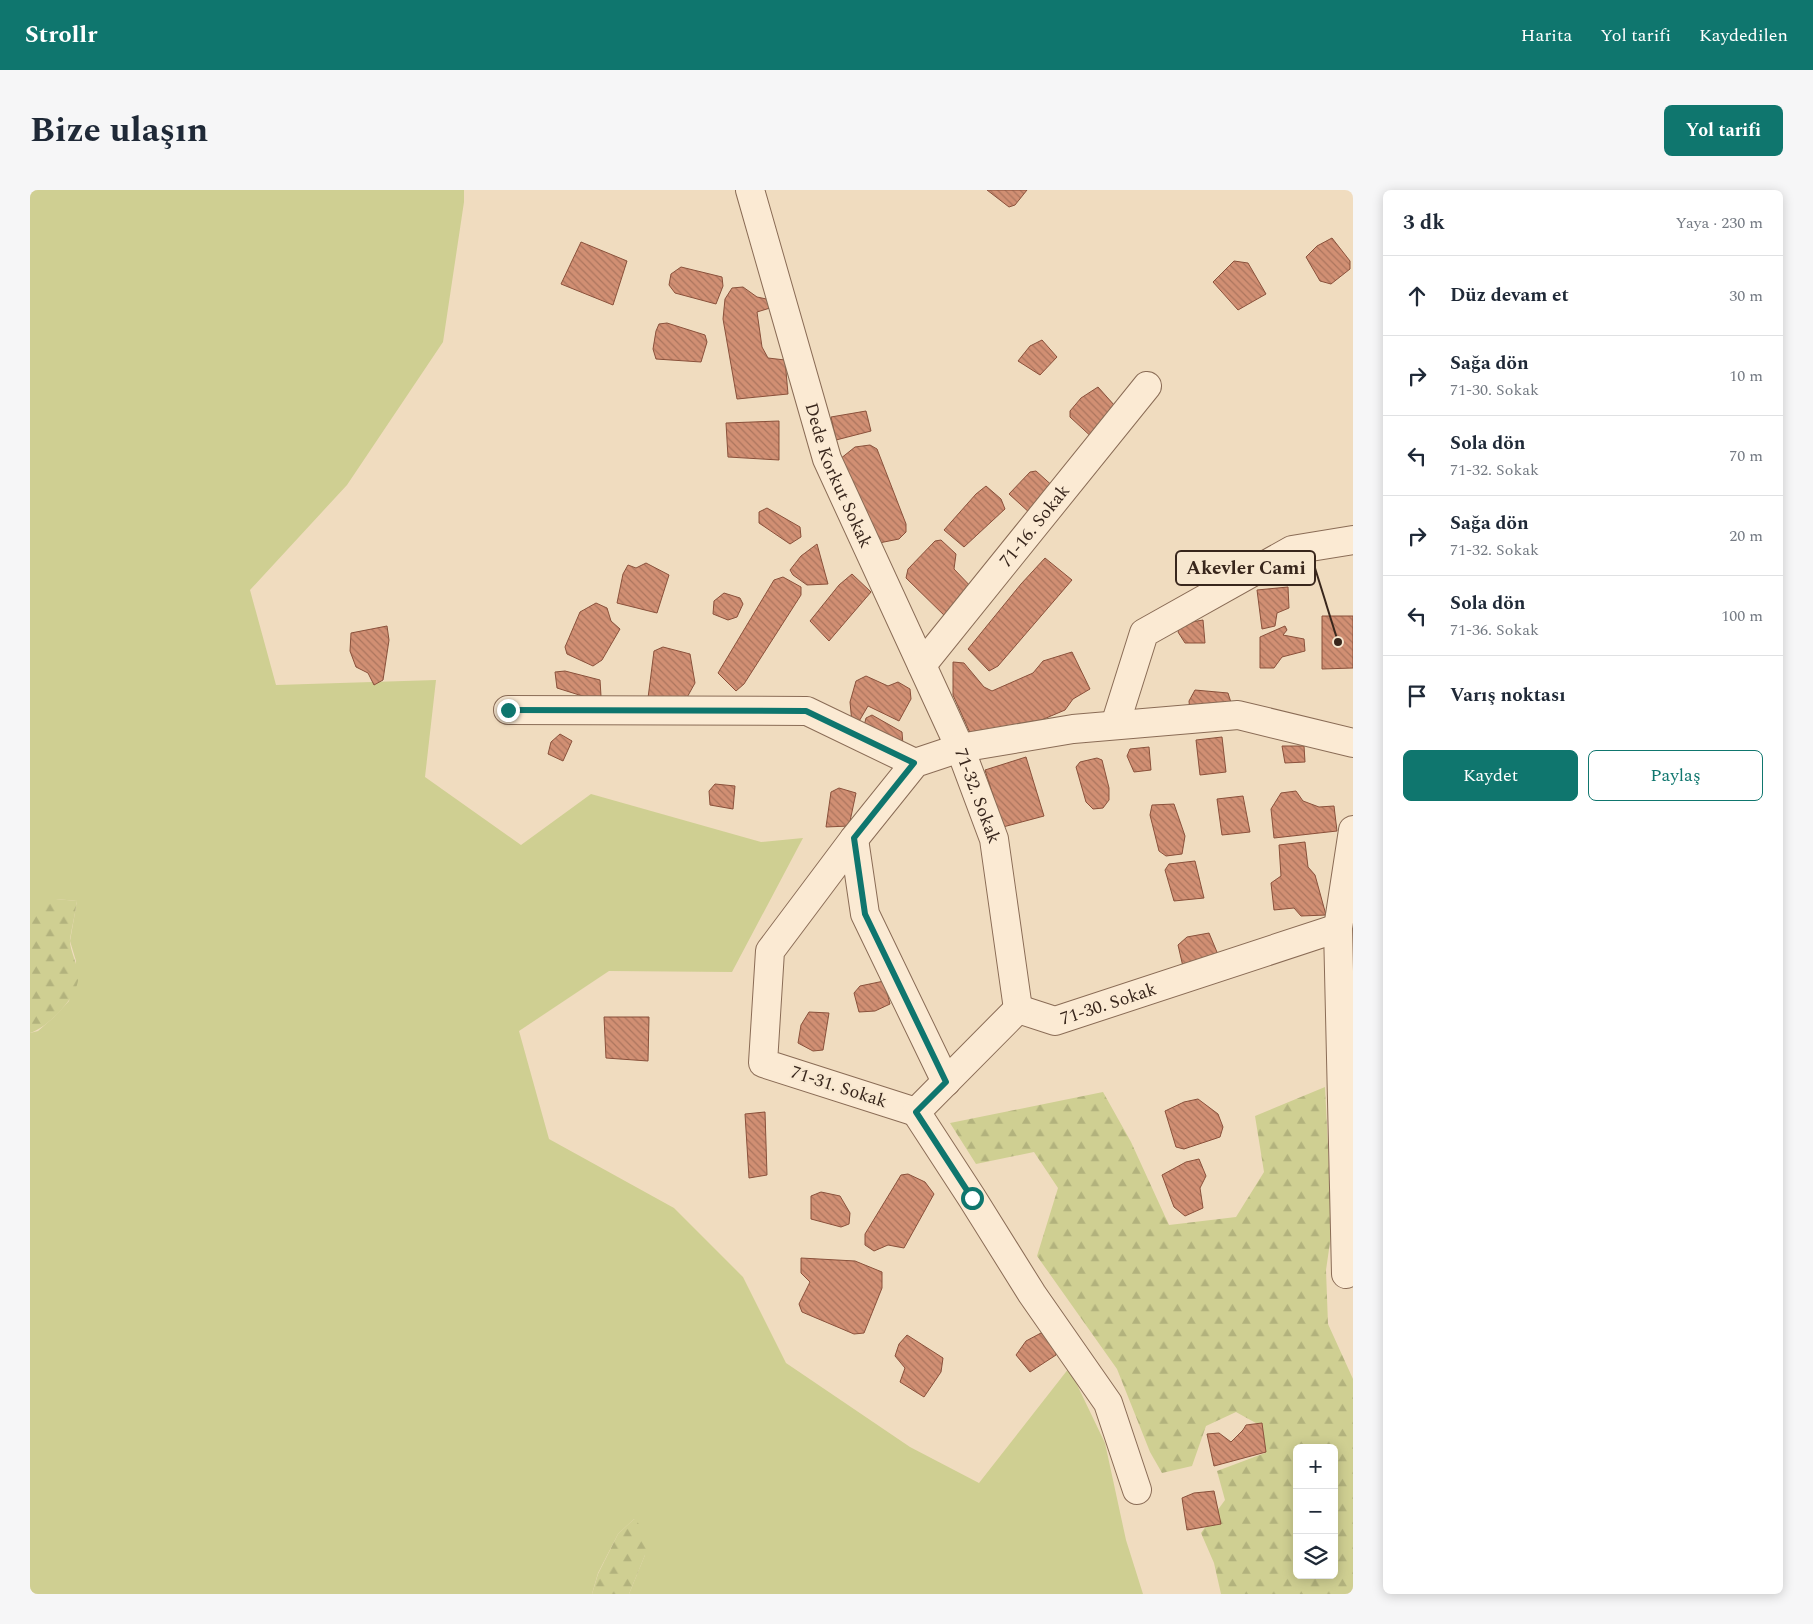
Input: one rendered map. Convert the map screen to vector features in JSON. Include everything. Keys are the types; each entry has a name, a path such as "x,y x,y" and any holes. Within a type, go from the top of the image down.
{"street":[{"name":"Dede Korkut Sokak","path":"750,190 827,460 960,748"},
{"name":"71-16. Sokak","path":"922,664 1147,386"},
{"path":"1115,725 1144,633 1292,550 1353,540"},
{"path":"508,710 806,711 914,763 854,838 865,914 946,1082"},
{"path":"960,748 1072,729 1238,715 1353,743"},
{"name":"71-32. Sokak","path":"914,763 960,748 994,840 1018,1009"},
{"path":"1346,1274 1338,928 1353,830"},
{"name":"71-31. Sokak","path":"854,838 770,950 763,1063 916,1112"},
{"name":"71-30. Sokak","path":"1018,1009 1055,1021 1338,928"},
{"path":"1018,1009 916,1112 1032,1294 1108,1403 1136,1490"}],"green space":[{"path":"30,190 464,190 464,202 443,342 347,485 250,590 276,685 436,680 425,777 521,845 591,794 761,842 803,838 732,972 609,971 519,1031 549,1139 674,1208 743,1277 786,1363 910,1447 979,1483 1069,1368 1105,1443 1126,1540 1143,1594 629,1594 645,1555 634,1519 618,1534 598,1573 592,1594 30,1594 30,1033 38,1031 69,1001 76,961 70,941 77,901 30,899"},
{"path":"30,899 77,901 70,944 78,981 72,996 59,1012 44,1025 30,1033"},
{"path":"1325,1087 1329,1167 1334,1215 1326,1270 1328,1324 1353,1379 1353,1594 1221,1594 1214,1563 1201,1533 1225,1500 1217,1471 1265,1453 1263,1427 1236,1412 1206,1426 1192,1466 1162,1473 1150,1452 1117,1369 1037,1256 1058,1188 1034,1152 976,1164 950,1123 1103,1092 1131,1142 1169,1225 1236,1217 1264,1172 1255,1116"},
{"path":"634,1519 650,1535 645,1555 629,1594 592,1594 598,1574 618,1534"}],"building":[{"path":"987,190 1027,190 1015,205 1009,207"},
{"path":"1332,238 1350,261 1350,269 1331,284 1320,281 1306,257 1317,246"},
{"path":"581,242 627,261 613,305 561,284"},
{"path":"1234,261 1248,263 1266,294 1238,310 1213,282"},
{"path":"681,267 722,277 723,286 716,304 675,293 669,285 671,274"},
{"path":"743,287 757,297 771,300 770,308 757,312 762,347 768,358 785,360 788,394 737,399 723,319 725,299 732,288"},
{"path":"667,323 705,335 707,342 701,362 656,359 653,349 656,331 659,324"},
{"path":"1042,340 1057,357 1040,375 1018,361 1030,346"},
{"path":"1098,387 1115,406 1096,441 1070,417 1070,411 1081,398"},
{"path":"866,411 871,431 836,440 831,417"},
{"path":"779,421 779,460 728,457 726,423"},
{"path":"870,445 877,449 906,524 906,532 899,539 879,543 840,459 855,447"},
{"path":"1036,471 1056,489 1031,514 1009,494 1030,472"},
{"path":"986,486 1001,499 1005,509 964,547 944,530 976,494"},
{"path":"767,508 800,527 801,537 790,544 759,523 759,512"},
{"path":"941,540 956,554 954,569 976,592 950,621 906,578 908,569 935,541"},
{"path":"817,544 828,584 807,585 793,575 790,570 801,556"},
{"path":"1045,558 1072,580 998,666 989,671 968,649 1021,584"},
{"path":"646,563 669,575 657,613 617,603 623,574 628,565 636,568"},
{"path":"852,574 871,592 829,641 810,621 839,585"},
{"path":"783,577 801,587 801,595 744,684 736,691 718,673 774,580"},
{"path":"1288,587 1289,608 1277,613 1275,626 1262,629 1257,590"},
{"path":"724,593 740,598 743,604 737,617 728,620 713,614 714,601"},
{"path":"596,603 607,608 611,621 620,629 602,660 593,666 567,654 565,647 580,612"},
{"path":"1322,616 1353,616 1353,668 1322,669"},
{"path":"1203,620 1205,643 1185,643 1178,632 1181,624"},
{"path":"387,626 389,640 383,680 374,685 368,673 356,667 350,651 351,633"},
{"path":"1285,626 1287,630 1283,635 1304,639 1305,651 1282,657 1274,668 1260,668 1260,637"},
{"path":"663,647 690,654 695,683 685,701 648,698 654,651"},
{"path":"1072,652 1090,689 1073,699 1065,710 1025,727 971,735 953,695 953,662 964,663 984,687 992,691 1033,673 1043,661"},
{"path":"565,671 600,680 601,696 592,699 557,688 555,672"},
{"path":"866,676 888,686 898,682 910,689 911,699 899,721 868,706 858,723 852,723 850,702 856,681"},
{"path":"1195,690 1228,693 1233,709 1190,713 1189,701"},
{"path":"872,715 902,732 903,745 864,726 866,718"},
{"path":"560,734 572,741 563,761 548,754 551,742"},
{"path":"1222,737 1226,772 1200,775 1196,740"},
{"path":"1282,746 1304,746 1305,762 1285,763"},
{"path":"1149,747 1151,770 1134,772 1127,756 1130,749"},
{"path":"1026,757 1044,816 1003,827 985,770"},
{"path":"1097,758 1102,760 1109,788 1109,800 1103,808 1093,809 1086,802 1076,767 1080,762"},
{"path":"715,784 735,786 733,809 710,805 709,791"},
{"path":"839,788 856,793 849,826 826,827 831,792"},
{"path":"1296,791 1303,801 1319,807 1334,806 1337,831 1274,838 1271,809 1281,793"},
{"path":"1243,796 1250,832 1222,835 1217,799"},
{"path":"1174,804 1185,836 1182,854 1166,856 1159,851 1150,815 1152,805"},
{"path":"1305,842 1308,867 1315,875 1326,915 1301,916 1294,908 1274,910 1271,883 1281,876 1279,845"},
{"path":"1195,861 1204,898 1174,901 1165,870 1169,864"},
{"path":"1209,933 1219,957 1184,971 1178,945 1187,937"},
{"path":"884,981 890,1004 875,1011 859,1012 854,993 860,986"},
{"path":"809,1012 829,1013 823,1050 813,1051 798,1043 801,1025"},
{"path":"604,1017 649,1017 648,1061 606,1058"},
{"path":"1198,1099 1218,1114 1223,1127 1220,1137 1184,1149 1176,1147 1165,1111 1184,1102"},
{"path":"765,1112 767,1175 749,1178 745,1114"},
{"path":"1199,1159 1206,1176 1200,1188 1203,1208 1185,1216 1174,1207 1162,1175 1186,1162"},
{"path":"908,1174 925,1182 934,1194 904,1248 888,1245 874,1251 865,1245 865,1234 901,1175"},
{"path":"821,1192 840,1196 850,1213 849,1224 841,1227 811,1219 811,1196"},
{"path":"801,1258 855,1261 882,1272 882,1288 864,1333 854,1334 802,1312 799,1304 810,1282 801,1273"},
{"path":"1041,1333 1054,1347 1056,1355 1030,1372 1016,1355 1026,1341"},
{"path":"907,1335 943,1358 941,1372 924,1397 900,1382 905,1368 895,1356 899,1344"},
{"path":"1262,1423 1266,1452 1214,1466 1207,1434 1219,1433 1231,1442 1246,1425"},
{"path":"1214,1491 1221,1524 1187,1530 1182,1498 1194,1493"}],"place":[{"name":"Akevler Cami","path":"1338,642"}],"route":[{"path":"508,710 806,711 914,763 854,838 865,914 946,1082 916,1112 972,1198"}]}
